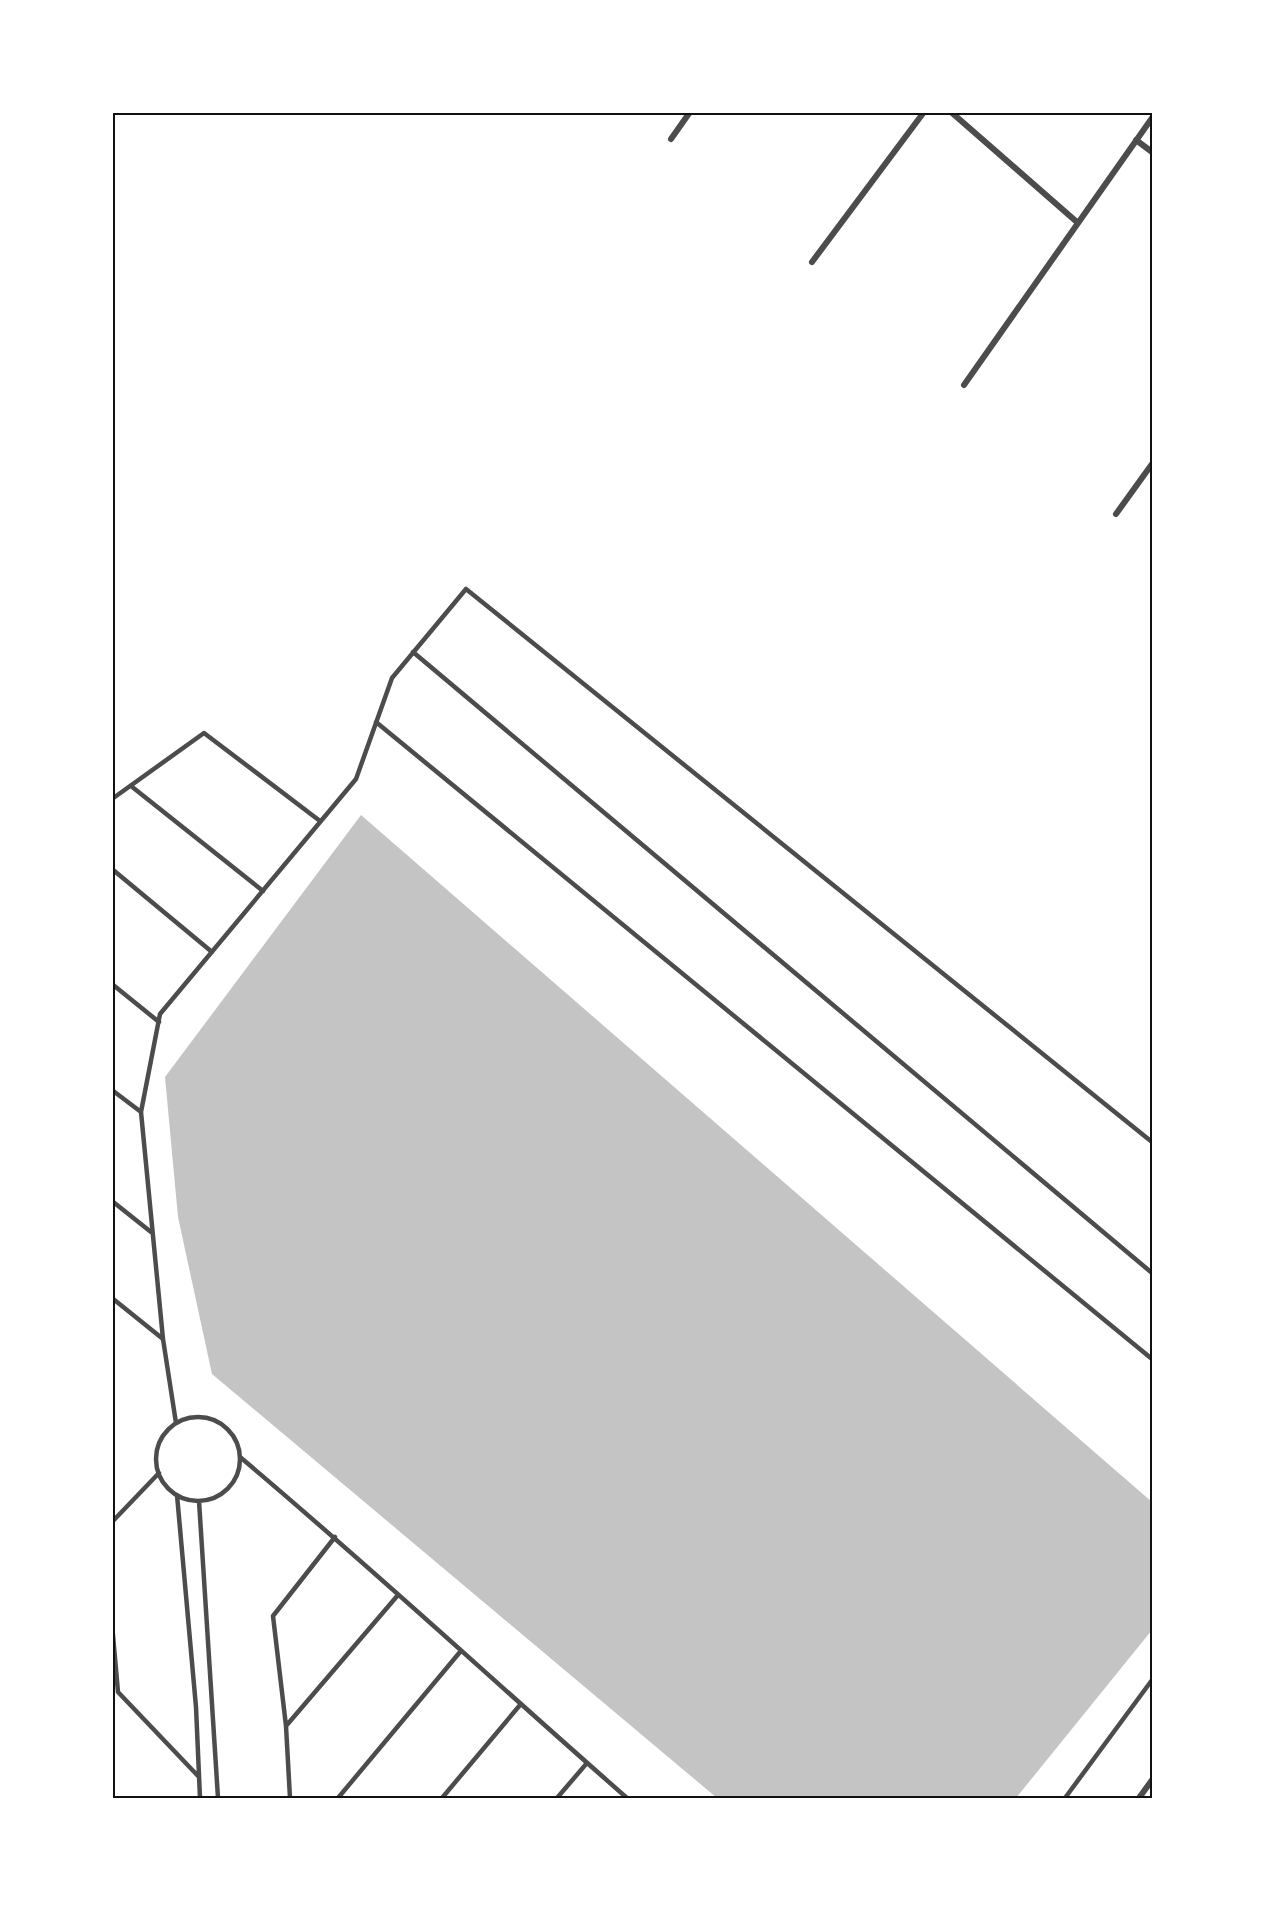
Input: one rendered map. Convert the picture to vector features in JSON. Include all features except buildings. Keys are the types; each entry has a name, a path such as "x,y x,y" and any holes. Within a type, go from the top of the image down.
{"street":[{"path":"671,139 690,112"},
{"path":"812,262 924,112"},
{"path":"951,112 1078,223"},
{"path":"964,385 1152,118"},
{"path":"1136,140 1152,152"},
{"path":"1116,514 1152,464"},
{"path":"1139,1798 1152,1780"}],"lane":[{"path":"176,1423 163,1339 141,1112 160,1014 356,779 392,678 466,589 1152,1142"},
{"path":"413,652 1152,1273"},
{"path":"376,722 1152,1359"},
{"path":"112,799 204,733 320,821"},
{"path":"130,786 263,891"},
{"path":"112,869 212,952"},
{"path":"112,984 159,1022"},
{"path":"112,1090 141,1112"},
{"path":"112,1201 151,1232"},
{"path":"112,1298 163,1339"},
{"path":"188,1418 213,1419 233,1435 240,1457 238,1472 232,1484 223,1493 199,1501 177,1495 166,1486 159,1473 156,1459 165,1433 176,1423 188,1418"},
{"path":"240,1457 335,1537 460,1652 627,1798"},
{"path":"112,1522 159,1473"},
{"path":"177,1495 200,1798"},
{"path":"199,1501 218,1798"},
{"path":"290,1798 286,1726 273,1616 335,1537"},
{"path":"286,1726 398,1595"},
{"path":"112,1624 118,1692 199,1777"},
{"path":"338,1798 460,1652"},
{"path":"1065,1798 1152,1680"},
{"path":"442,1798 520,1705"},
{"path":"557,1798 587,1763"}]}
